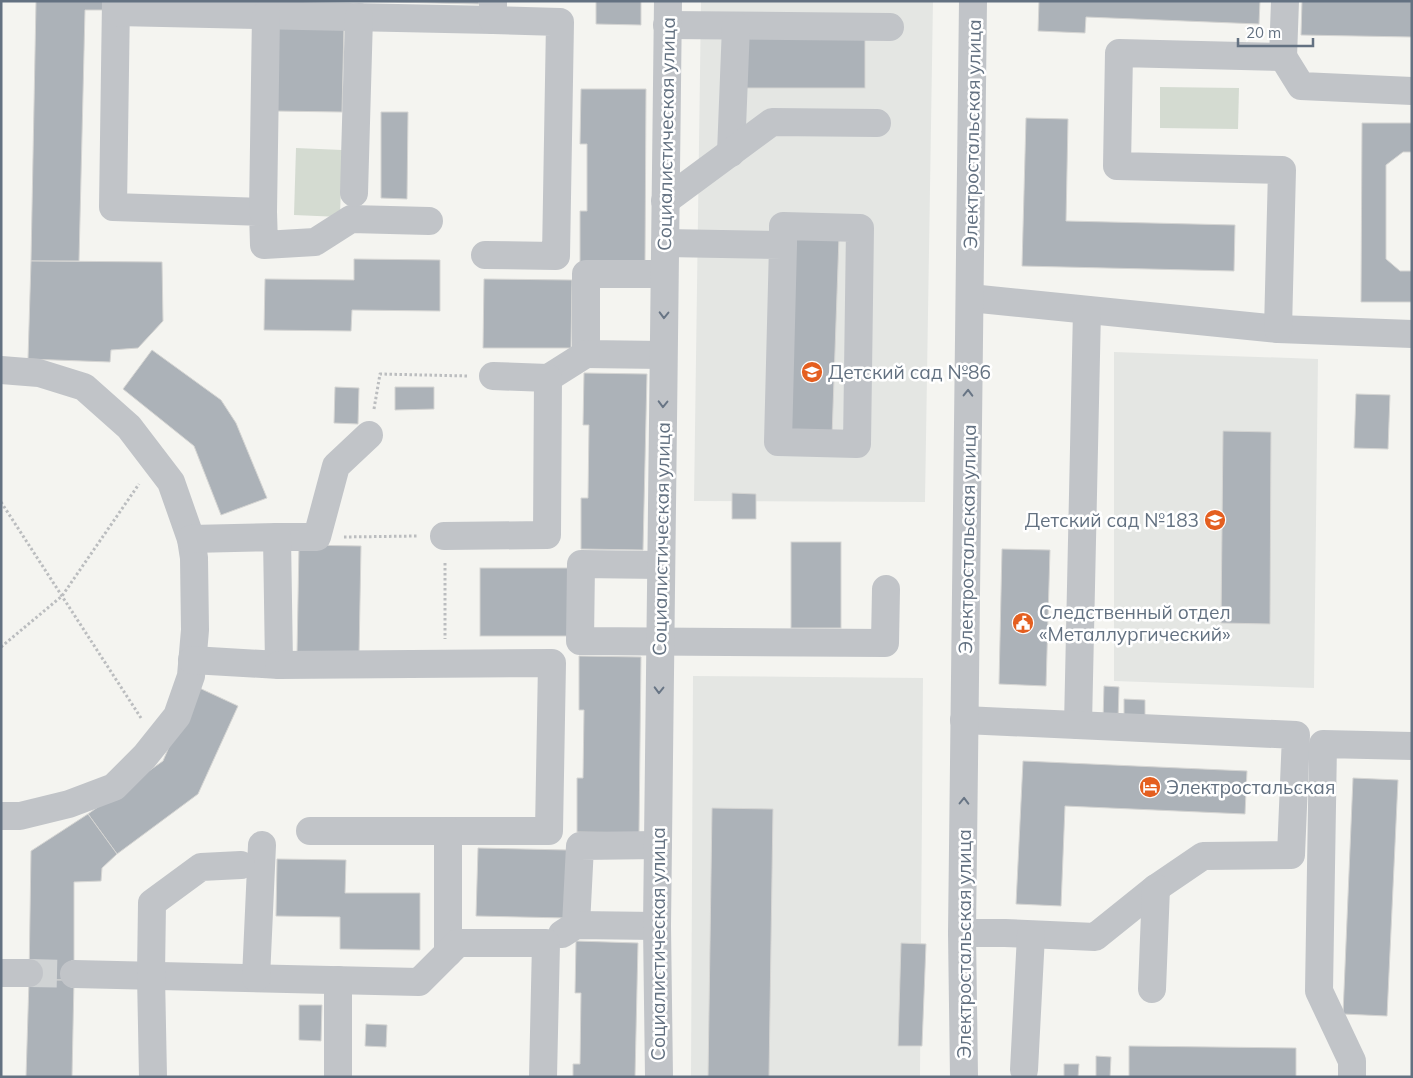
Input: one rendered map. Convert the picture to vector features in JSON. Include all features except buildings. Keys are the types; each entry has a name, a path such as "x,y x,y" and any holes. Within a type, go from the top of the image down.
{"street":[{"name":"Электростальская улица","path":"964,1077 962,933 973,1"},
{"path":"1285,1 1284,57 1301,86 1412,91"},
{"path":"263,212 113,207 116,7 359,17 493,11 560,22 556,256 485,255"},
{"path":"667,13 736,26 890,27"},
{"name":"Социалистическая улица","path":"659,1077 657,926 667,13"},
{"path":"266,14 264,245 316,242 351,219 429,221"},
{"path":"354,193 359,17"},
{"path":"731,153 736,26"},
{"path":"1278,329 1282,170 1117,166 1120,53 1284,57"},
{"path":"665,201 772,122 877,123"},
{"path":"783,226 860,228 857,444 778,442 783,245 783,226"},
{"path":"665,242 783,245"},
{"path":"586,354 586,274 664,274"},
{"path":"970,298 1278,329 1412,334"},
{"path":"1078,725 1086,310"},
{"path":"493,376 548,378 586,354 663,355"},
{"path":"1,370 39,373 84,387 129,427 156,461 171,482 191,539 194,558 195,621 191,676 177,716 145,756 114,788 69,804 20,816 1,816"},
{"path":"444,536 547,535 548,378"},
{"path":"191,539 316,537 336,466 369,435"},
{"path":"277,537 279,665"},
{"path":"661,565 581,564 580,641 885,644 886,589"},
{"path":"192,660 279,665 552,663 549,831 310,831"},
{"path":"962,933 1095,937 1156,888 1203,856 1290,855 1296,735 964,720"},
{"path":"1352,1077 1352,1062 1320,991 1324,744 1412,746"},
{"path":"448,831 448,953"},
{"path":"256,978 262,845"},
{"path":"576,926 580,846 658,845"},
{"path":"153,1077 150,975 152,904 201,867 241,865"},
{"path":"1152,989 1156,888"},
{"path":"74,974 419,982 458,943 546,943 576,926 657,926"},
{"path":"1024,1070 1031,935"},
{"path":"543,1077 546,943"},
{"path":"1,973 29,973"},
{"path":"338,980 338,1077"}],"path":[{"path":"369,435 380,374 493,376"},
{"path":"1,647 62,596 156,461"},
{"path":"1,502 157,741"},
{"path":"316,537 444,536 445,665"}],"shaded area":[{"name":"Детский сад №86","path":"701,1 933,1 925,502 694,501"},
{"path":"1160,87 1239,88 1238,129 1160,128"},
{"path":"296,148 342,150 340,217 294,215"},
{"name":"Детский сад №183","path":"1114,352 1318,359 1314,688 1114,681"},
{"path":"693,676 923,678 920,1077 691,1077"}],"tunnel":[{"path":"29,973 74,974"}],"place":[{"name":"Детский сад №86","path":"812,372"},
{"name":"Детский сад №183","path":"1215,520"},
{"name":"Следственный отдел «Металлургический»","path":"1023,623"},
{"name":"Электростальская","path":"1150,787"}]}
